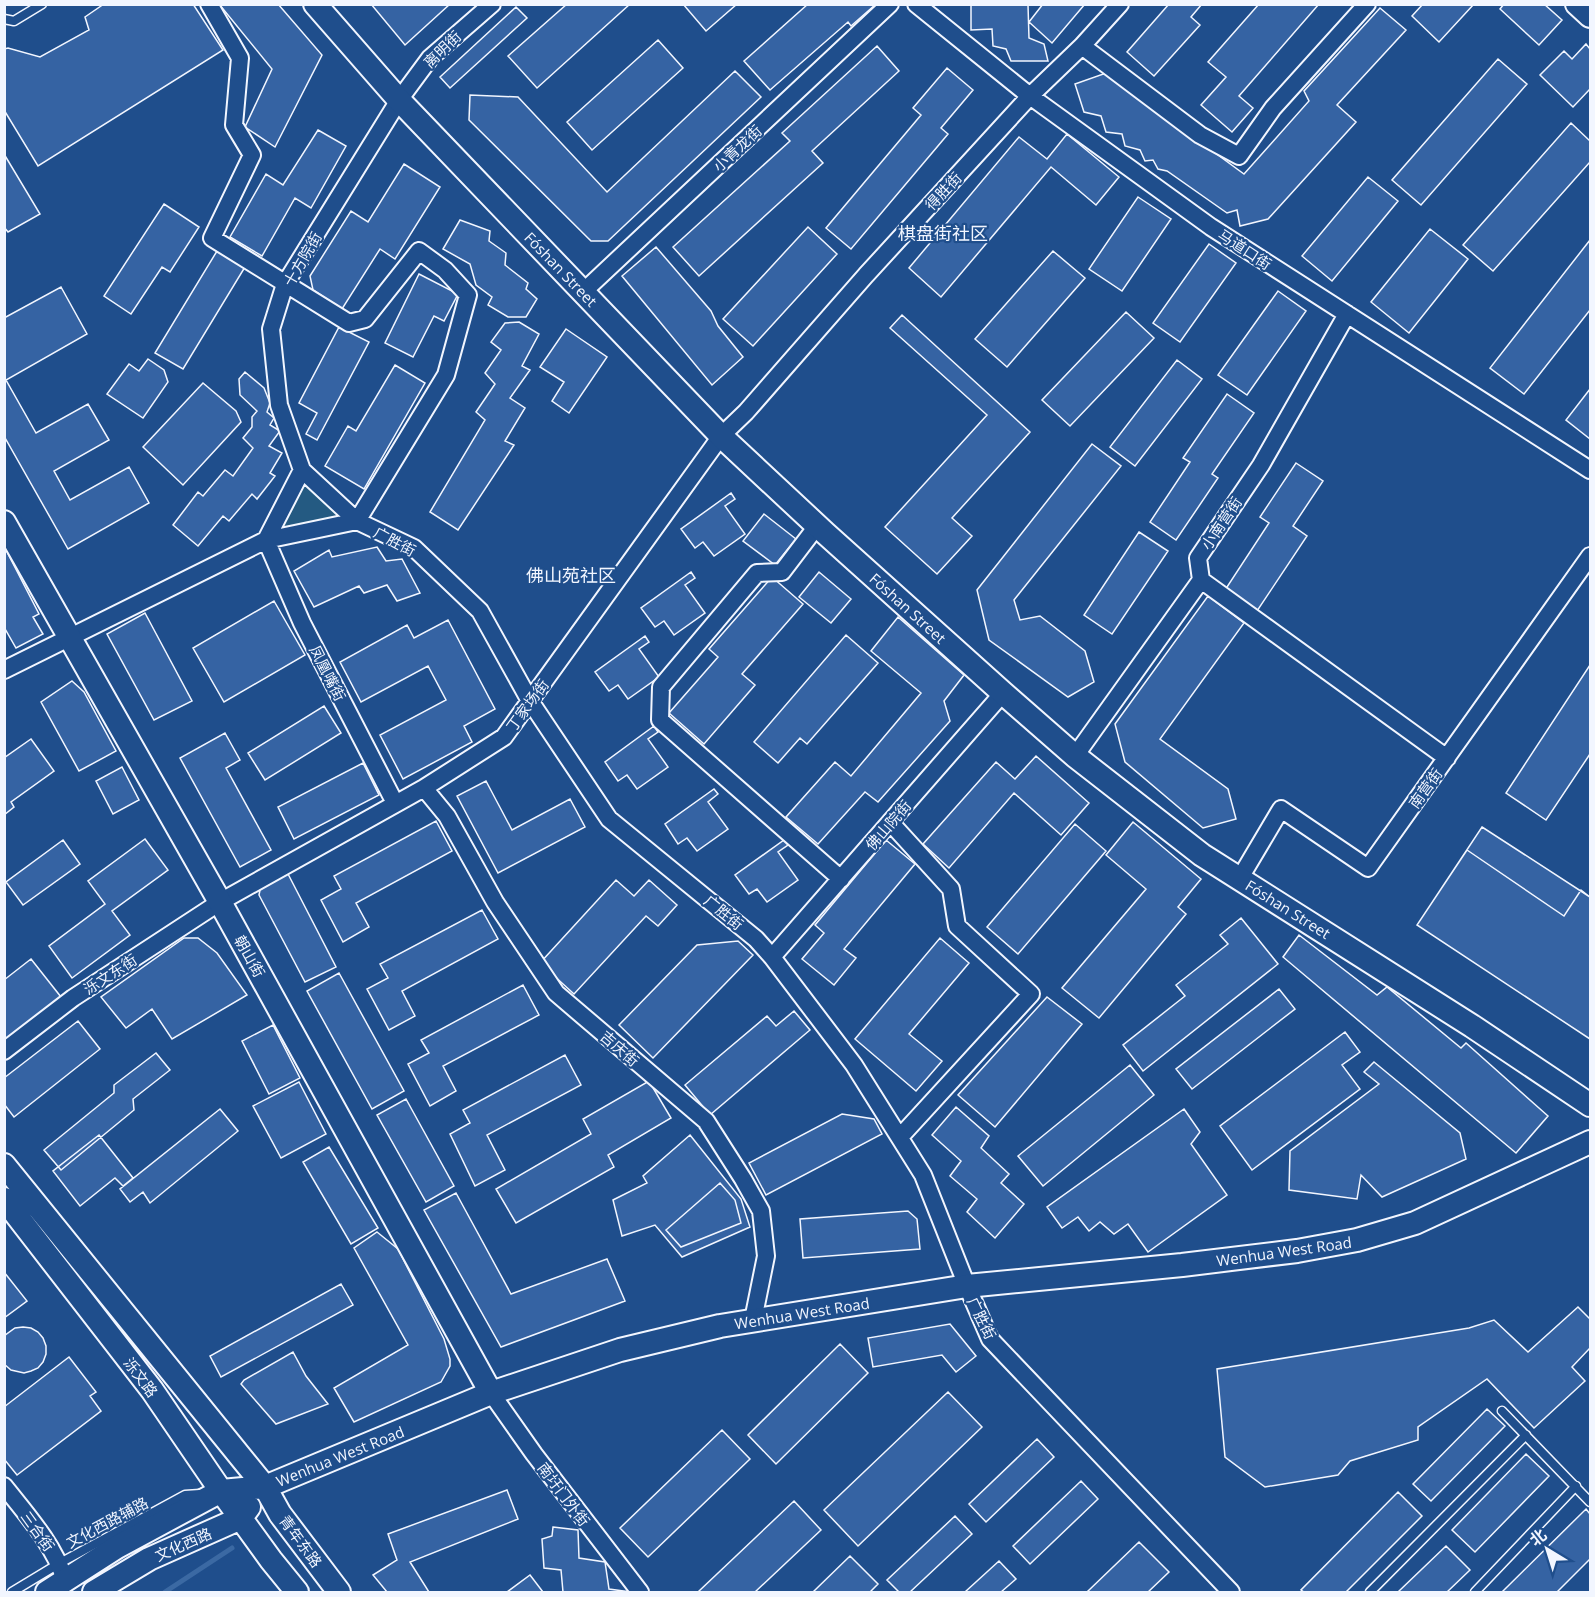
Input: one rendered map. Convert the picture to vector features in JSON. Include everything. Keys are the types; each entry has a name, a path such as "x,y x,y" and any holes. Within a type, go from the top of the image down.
{"main road":[{"name":"Fóshan Street","path":"315,4 399,100 721,436 817,526 1075,756 1202,855 1472,1026 1590,1105"},
{"path":"1577,4 1590,16"},
{"name":"朝山街","path":"4,522 220,902 491,1393"},
{"name":"Wenhua West Road","path":"46,1593 63,1572 117,1547 221,1491 265,1487 491,1393 620,1350 720,1326 967,1286 1182,1265 1297,1251 1357,1240 1415,1223 1590,1142"},
{"name":"泺文路","path":"4,1165 9,1193 152,1390 221,1491 297,1593"},
{"name":"泺文路","path":"9,1193 265,1487"},
{"name":"青年东路","path":"265,1487 280,1514 339,1593"},
{"name":"文化西路","path":"94,1593 149,1559 241,1518 265,1487"}],"street":[{"path":"209,4 240,57 234,125 252,155 212,237 349,323 365,319 419,251 445,270 468,295 446,375 357,521"},
{"name":"离明街","path":"399,100 430,58 492,4"},
{"name":"小青龙街","path":"584,292 890,4"},
{"name":"马道口街","path":"916,4 931,10 1030,96 1211,227 1590,470"},
{"name":"得胜街","path":"721,436 746,412 866,275 1030,96 1082,46 1120,4"},
{"path":"1082,46 1200,135 1239,156 1273,108 1367,4"},
{"name":"十方院街","path":"357,521 302,470 279,405 271,328 285,284 399,100"},
{"name":"小南营街","path":"1201,580 1198,558 1261,465 1347,314"},
{"name":"丁家场街","path":"220,902 424,788 504,737 721,436"},
{"path":"266,540 302,470"},
{"name":"广胜街","path":"4,670 266,540 357,521 414,548 480,611 530,701 609,819 756,939 854,1065 923,1175 990,1339 1231,1593"},
{"path":"817,526 783,572 757,573 662,687 660,720 841,879"},
{"name":"凤凰嘴街","path":"266,540 302,623 395,803"},
{"name":"南营街","path":"1240,878 1281,808 1368,868 1590,556"},
{"path":"1075,756 1201,580 1447,758"},
{"name":"佛山院街","path":"772,957 1003,693"},
{"name":"吉庆街","path":"424,788 447,816 495,902 556,993 706,1121 743,1179 761,1211 766,1256 753,1320"},
{"path":"890,822 951,889 957,926 1030,994 900,1137"},
{"name":"泺文东街","path":"4,1051 73,998 220,902"},
{"name":"南圩门外街","path":"491,1393 534,1454 640,1593"},
{"name":"三合街","path":"4,1486 44,1538 63,1572"}],"lane":[{"path":"4,19 14,21 42,4"},
{"path":"1502,1410 1590,1502"},
{"path":"1370,1593 1526,1435"},
{"path":"1474,1593 1576,1486"},
{"name":"文化西路辅路","path":"12,1593 63,1572"}],"shaded area":[{"path":"301,480 348,519 273,531"}],"building":[{"path":"104,4 193,4 223,50 38,166 4,110 4,49 8,48 40,57 89,30 85,17"},
{"path":"219,4 278,4 322,55 275,147 245,127 272,69"},
{"path":"371,4 450,4 405,45"},
{"path":"567,4 630,4 537,88 508,56"},
{"path":"683,4 737,4 706,31"},
{"path":"808,4 876,4 851,26 848,22 770,90 744,61"},
{"path":"971,4 1028,5 1029,38 1044,44 1048,61 1011,61 1006,49 993,46 992,29 971,30"},
{"path":"1043,4 1085,4 1052,43 1029,22"},
{"path":"1169,4 1202,4 1191,17 1200,25 1154,76 1127,52"},
{"path":"1259,4 1319,4 1239,96 1253,108 1232,132 1201,105 1226,77 1208,62"},
{"path":"1423,4 1474,4 1439,42 1412,16"},
{"path":"1504,4 1544,4 1562,20 1539,45 1500,9"},
{"path":"516,7 527,18 450,88 440,77"},
{"path":"1380,8 1406,30 1337,105 1356,122 1268,219 1240,226 1237,210 1227,213 1167,171 1158,169 1153,160 1145,161 1140,150 1125,146 1122,134 1106,132 1101,116 1084,112 1075,84 1106,73 1244,174 1309,101 1304,91"},
{"path":"658,40 683,68 592,150 567,122"},
{"path":"1586,44 1590,49 1590,89 1573,107 1540,75 1564,51 1572,59"},
{"path":"877,46 899,71 812,151 823,163 699,276 673,247 790,141 782,133"},
{"path":"1498,59 1527,84 1421,205 1392,180"},
{"path":"947,68 973,90 941,128 948,134 851,249 826,228 921,115 913,108"},
{"path":"735,71 761,97 608,241 591,241 469,120 470,95 518,97 607,192"},
{"path":"1571,123 1590,141 1590,162 1493,271 1463,245"},
{"path":"318,130 346,146 311,208 295,198 262,256 230,237 266,174 283,185"},
{"path":"1067,134 1119,177 1096,205 1051,167 941,297 909,268 1019,137 1047,159"},
{"path":"4,154 40,214 8,232 4,227"},
{"path":"404,164 440,187 395,259 380,249 342,309 313,290 310,276 351,211 368,222"},
{"path":"1368,177 1398,201 1332,281 1302,256"},
{"path":"1138,197 1171,219 1122,291 1089,269"},
{"path":"164,204 199,227 170,272 162,267 131,314 104,296"},
{"path":"460,220 490,231 489,241 506,253 505,265 528,283 526,289 537,299 526,317 508,317 488,305 492,297 476,285 470,264 443,249"},
{"path":"808,227 837,254 753,346 723,319"},
{"path":"1430,229 1468,259 1409,333 1371,302"},
{"path":"1590,240 1590,310 1524,394 1490,368"},
{"path":"1209,244 1236,263 1180,342 1153,323"},
{"path":"656,247 711,311 718,326 743,357 712,385 622,276"},
{"path":"217,251 245,267 183,369 155,353"},
{"path":"1053,251 1085,278 1007,367 975,339"},
{"path":"419,274 458,294 444,321 434,316 413,357 385,343"},
{"path":"61,287 87,334 6,380 36,433 88,404 109,440 54,471 70,500 129,467 149,503 68,549 4,436 4,318"},
{"path":"1278,291 1306,311 1247,395 1218,375"},
{"path":"1126,312 1154,338 1070,426 1042,400"},
{"path":"902,315 1030,432 952,518 972,536 937,574 885,527 987,415 890,328"},
{"path":"519,322 539,334 522,366 530,370 510,398 525,408 505,441 514,445 458,530 430,512 485,420 476,412 495,384 485,373 501,350 491,342 505,323"},
{"path":"339,327 369,342 317,440 306,434 317,413 299,403"},
{"path":"566,329 607,357 569,413 552,401 564,382 540,367"},
{"path":"148,359 164,370 168,382 143,418 107,394 129,364 139,371"},
{"path":"1177,360 1202,379 1135,466 1110,447"},
{"path":"395,365 425,383 364,489 325,466 348,426 356,431"},
{"path":"245,372 264,388 270,403 267,412 274,418 270,425 280,431 269,446 282,453 270,473 275,476 257,499 252,494 229,521 223,516 198,546 173,525 198,492 203,496 225,470 233,476 253,448 243,438 252,427 252,417 257,411 240,395 239,379"},
{"path":"203,383 236,411 241,422 183,485 143,447"},
{"path":"1590,389 1590,439 1566,420"},
{"path":"1227,394 1254,413 1212,474 1218,478 1176,540 1150,522 1190,462 1183,458"},
{"path":"1092,444 1121,466 1014,600 1020,620 1040,616 1085,651 1094,682 1068,697 989,640 977,590"},
{"path":"1296,463 1323,481 1293,526 1307,536 1257,611 1225,590 1269,523 1260,517"},
{"path":"731,493 735,499 725,506 745,534 714,556 703,542 695,548 681,529"},
{"path":"764,514 796,539 775,565 743,541"},
{"path":"1139,532 1168,551 1112,634 1084,615"},
{"path":"377,547 386,561 402,559 420,593 397,601 387,585 364,593 359,586 314,607 294,571 329,550 332,557"},
{"path":"5,548 39,614 33,617 43,634 16,648 4,627"},
{"path":"691,572 695,578 685,585 705,613 674,635 664,621 655,627 641,608"},
{"path":"819,572 851,599 831,623 799,597"},
{"path":"772,577 803,604 742,674 755,685 704,744 669,713 718,657 709,649"},
{"path":"1208,596 1244,623 1160,739 1228,789 1236,819 1203,828 1125,762 1115,724"},
{"path":"274,601 305,655 224,702 193,648"},
{"path":"145,613 192,701 154,720 107,634"},
{"path":"898,617 964,675 944,701 950,721 878,802 865,792 818,844 786,817 835,762 851,776 921,693 871,651"},
{"path":"448,620 495,709 464,726 472,742 403,779 380,735 446,700 428,666 361,702 340,662 407,625 414,638"},
{"path":"846,635 878,663 807,744 800,738 778,763 754,742"},
{"path":"645,636 649,642 639,649 659,677 628,699 618,685 609,691 595,672"},
{"path":"1590,665 1590,754 1546,820 1506,793"},
{"path":"72,681 84,692 116,751 79,771 41,702"},
{"path":"324,706 341,733 265,780 248,753"},
{"path":"654,726 658,732 648,739 668,767 637,789 627,775 618,781 605,762"},
{"path":"225,733 240,760 226,768 271,850 240,867 180,758"},
{"path":"31,739 54,771 11,802 14,807 4,815 4,758"},
{"path":"1036,756 1089,803 1061,835 1014,793 949,868 923,844 996,762 1015,779"},
{"path":"363,763 379,795 294,839 278,807"},
{"path":"122,767 139,800 113,814 96,781"},
{"path":"486,781 512,830 570,799 585,827 498,873 457,796"},
{"path":"714,789 718,794 708,802 728,829 697,851 687,838 678,844 665,824"},
{"path":"436,821 452,851 356,903 369,927 343,942 321,900 341,889 334,876"},
{"path":"1133,822 1201,879 1178,907 1186,914 1099,1018 1062,988 1146,889 1106,855"},
{"path":"1075,824 1106,851 1018,954 987,927"},
{"path":"1482,827 1590,897 1590,1039 1417,925"},
{"path":"145,839 168,870 112,911 130,935 72,978 49,946 105,904 88,881"},
{"path":"63,840 80,864 23,905 6,882"},
{"path":"784,840 788,845 778,852 798,880 767,902 757,889 749,894 735,875"},
{"path":"886,840 915,864 844,949 856,958 834,985 802,959 824,933 815,925"},
{"path":"1467,850 1564,916 1581,890 1590,897 1590,1039 1417,925"},
{"path":"287,872 336,967 305,982 259,895 261,885"},
{"path":"616,880 634,896 649,880 677,905 658,926 646,916 574,994 540,963"},
{"path":"482,910 498,939 402,991 415,1016 389,1030 367,989 388,978 380,964"},
{"path":"1241,918 1278,964 1143,1071 1123,1045 1185,996 1176,985 1228,944 1220,935"},
{"path":"1299,935 1377,995 1387,987 1461,1048 1466,1043 1548,1116 1516,1153 1283,957"},
{"path":"184,938 198,938 217,953 247,995 172,1039 152,1009 126,1028 101,997"},
{"path":"940,938 969,963 909,1034 942,1061 916,1091 855,1039"},
{"path":"738,941 753,955 653,1058 619,1025 697,945"},
{"path":"31,959 61,997 4,1042 4,980"},
{"path":"339,973 404,1091 372,1109 307,991"},
{"path":"523,985 539,1015 443,1066 456,1091 430,1106 408,1064 429,1053 421,1040"},
{"path":"1279,989 1295,1009 1192,1089 1176,1069"},
{"path":"1047,997 1082,1024 995,1127 958,1095"},
{"path":"794,1011 810,1030 710,1115 685,1085 767,1016 776,1026"},
{"path":"78,1021 100,1049 14,1117 4,1104 4,1078"},
{"path":"273,1025 300,1078 269,1094 242,1041"},
{"path":"1345,1032 1360,1052 1342,1065 1360,1089 1252,1170 1220,1126"},
{"path":"156,1053 170,1070 133,1099 134,1110 61,1170 44,1150 114,1093 114,1085"},
{"path":"565,1055 581,1085 487,1135 505,1170 475,1186 450,1134 470,1123 463,1110"},
{"path":"1374,1062 1460,1133 1466,1159 1382,1197 1361,1175 1357,1199 1289,1190 1290,1151 1379,1084 1364,1072"},
{"path":"1130,1065 1154,1095 1043,1186 1018,1156"},
{"path":"649,1081 671,1118 608,1155 614,1167 516,1223 496,1189 591,1134 583,1119"},
{"path":"299,1082 326,1134 281,1158 253,1106"},
{"path":"406,1099 454,1186 426,1202 377,1115"},
{"path":"956,1107 989,1136 981,1148 1009,1174 1001,1183 1024,1204 995,1238 967,1212 977,1199 950,1176 961,1161 932,1135"},
{"path":"220,1109 238,1131 150,1203 143,1192 130,1202 120,1189"},
{"path":"1184,1109 1200,1132 1191,1144 1227,1195 1148,1252 1128,1224 1114,1234 1100,1222 1089,1231 1078,1217 1062,1228 1047,1207"},
{"path":"842,1114 874,1119 882,1134 766,1195 749,1163"},
{"path":"99,1135 133,1178 123,1186 115,1178 80,1206 53,1171"},
{"path":"690,1135 741,1199 750,1227 682,1257 655,1225 622,1236 613,1200 647,1183 643,1176"},
{"path":"329,1147 378,1228 351,1244 303,1162"},
{"path":"720,1183 735,1200 741,1223 681,1247 666,1230"},
{"path":"456,1193 511,1294 607,1259 625,1301 501,1347 424,1210"},
{"path":"908,1211 917,1219 920,1249 803,1258 800,1219"},
{"path":"377,1232 398,1249 444,1339 450,1366 441,1382 354,1422 334,1388 408,1345 354,1248"},
{"path":"4,1272 27,1301 4,1318"},
{"path":"341,1284 353,1305 221,1377 210,1356"},
{"path":"1578,1307 1590,1319 1590,1348 1572,1367 1585,1381 1534,1428 1487,1379 1418,1427 1418,1440 1350,1461 1338,1475 1265,1487 1225,1457 1217,1369 1469,1328 1494,1320 1528,1352"},
{"path":"950,1324 976,1356 956,1372 942,1355 873,1367 868,1338"},
{"path":"23,1327 38,1332 46,1346 43,1362 38,1368 24,1373 11,1370 4,1364 4,1336 15,1328"},
{"path":"840,1344 868,1373 776,1464 748,1435"},
{"path":"293,1352 306,1376 328,1404 276,1424 241,1384 244,1380"},
{"path":"69,1357 96,1392 90,1396 101,1411 17,1475 4,1459 4,1407"},
{"path":"948,1392 982,1427 858,1546 824,1510"},
{"path":"1487,1409 1505,1426 1431,1501 1413,1484"},
{"path":"722,1430 750,1459 648,1557 620,1528"},
{"path":"1037,1439 1054,1457 986,1522 969,1504"},
{"path":"1526,1454 1549,1476 1475,1552 1452,1530"},
{"path":"1081,1481 1098,1499 1030,1564 1013,1546"},
{"path":"507,1490 518,1519 410,1562 429,1592 387,1592 373,1575 397,1560 388,1534"},
{"path":"1398,1492 1422,1516 1346,1592 1304,1592 1301,1590"},
{"path":"794,1501 821,1530 755,1592 698,1592"},
{"path":"1586,1509 1590,1514 1590,1559 1557,1592 1502,1592"},
{"path":"955,1516 972,1534 910,1592 899,1592 887,1580"},
{"path":"553,1527 578,1530 579,1558 605,1562 609,1589 631,1592 563,1592 561,1570 544,1568 542,1539 552,1536"},
{"path":"1139,1542 1169,1572 1148,1592 1087,1592"},
{"path":"1446,1546 1470,1570 1447,1592 1398,1592"},
{"path":"850,1556 878,1584 870,1592 813,1592"},
{"path":"999,1561 1016,1579 1001,1592 965,1592"},
{"path":"530,1575 543,1592 507,1592"}],"waterway":[{"path":"165,1592 232,1548"}],"district":[{"name":"棋盘街社区","path":"943,233"},
{"name":"佛山苑社区","path":"571,575"}]}
